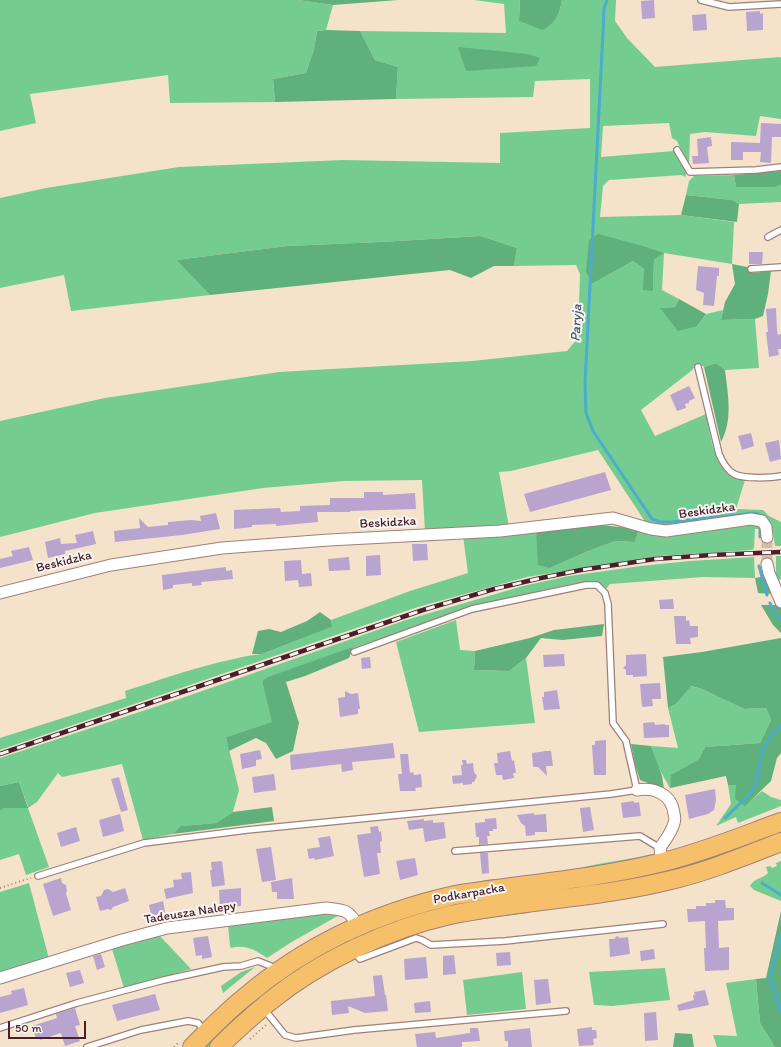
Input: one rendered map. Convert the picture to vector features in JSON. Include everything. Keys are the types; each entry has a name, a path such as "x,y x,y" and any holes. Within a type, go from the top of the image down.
{"highway":[{"name":"Podkarpacka","path":"182,1046 207,1032 244,997 280,970 326,942 358,926 393,912 455,895 622,871 661,855 688,856 714,848 781,822"},
{"path":"744,856 740,855 738,852 741,847 764,838 781,822"},
{"name":"Podkarpacka","path":"219,1047 267,1013 306,975 353,950 396,932 450,915 656,883 701,871 781,842"},
{"path":"656,883 668,872 693,864 693,859 688,856"},
{"path":"306,975 299,974 298,968 318,955 326,942"}],"street":[{"name":"Beskidzka","path":"0,593 111,565 222,548 329,540 500,532 613,518 651,529 666,531 750,519 762,521 766,527 767,537"},
{"path":"767,564 769,573 781,602"},
{"path":"637,790 646,788 657,791 666,796 671,802 675,821 661,855"},
{"name":"Tadeusza Nalepy","path":"0,978 122,940 167,928 326,908 344,910 353,918 358,926"}],"lane":[{"path":"701,0 729,7 781,4"},
{"path":"677,150 690,172 756,170 781,167"},
{"path":"768,236 781,230"},
{"path":"752,269 781,267"},
{"path":"698,367 719,454 724,464 734,474 755,478 781,476"},
{"path":"38,876 144,843 246,830 611,794 637,790 626,742 613,723 608,604 605,593 597,585 586,585 472,609 354,652"},
{"path":"455,851 640,836 661,855"},
{"path":"353,950 360,959 416,938 431,945 505,941 664,924"},
{"path":"0,1028 77,1003 164,980 223,967 241,966 258,961 280,970"},
{"path":"267,1013 285,1035 296,1038 354,1030 566,1011"},
{"path":"87,1047 141,1030 188,1021 198,1023 207,1032"}],"path":[{"path":"0,888 38,876"},
{"path":"244,1043 256,1034 267,1013"}],"green space":[{"path":"0,0 298,0 333,5 326,30 317,31 314,49 306,73 273,79 275,102 170,103 168,75 30,94 36,123 0,131"},
{"path":"298,0 398,0 333,5"},
{"path":"474,0 520,0 519,21 560,9 562,0 616,0 615,21 627,38 655,67 781,58 781,119 760,116 756,136 705,132 690,134 689,166 677,141 672,138 669,123 603,126 601,157 674,151 687,172 685,177 682,175 609,180 603,186 600,217 681,215 734,222 732,264 664,253 662,290 679,299 675,307 660,308 697,326 706,314 723,310 721,320 755,319 759,368 725,370 716,363 704,367 699,363 641,410 655,436 706,414 713,447 724,470 735,478 745,480 736,509 763,510 769,516 781,522 781,546 775,546 773,532 769,529 767,522 666,527 646,523 598,450 511,471 499,472 509,527 425,532 422,480 344,481 263,488 95,513 0,537 0,421 105,398 279,372 472,361 567,351 578,338 580,274 576,265 514,266 517,248 481,236 287,246 176,260 210,295 71,311 64,275 0,288 0,198 46,188 179,167 343,160 500,163 500,133 590,128 590,79 535,81 533,97 396,99 398,67 375,60 360,31 506,33 504,4","holes":["663,253 654,260 653,291 644,269 633,261 592,284 586,271"]},
{"path":"520,0 562,0 560,10 556,18 543,30 519,21"},
{"path":"317,31 360,31 375,60 398,67 396,99 275,102 273,79 306,73 314,49"},
{"path":"458,47 528,54 540,58 536,66 466,71"},
{"path":"781,171 781,185 775,187 736,187 734,175"},
{"path":"734,175 736,187 775,187 781,185 781,202 739,204 732,200 686,195 689,181 694,176"},
{"path":"686,195 732,200 739,204 737,222 681,215"},
{"path":"598,234 664,253 654,260 653,291 643,290 644,269 633,261 592,284 586,272 589,240"},
{"path":"481,236 517,248 514,266 494,266 471,278 450,270 210,295 176,260 287,246"},
{"path":"732,264 747,267 752,273 771,271 763,316 755,319 721,320 725,302 735,284"},
{"path":"679,299 706,314 697,326 678,331 660,308 675,307"},
{"path":"716,363 725,370 729,407 725,434 721,442 704,367"},
{"path":"756,523 762,527 762,529 755,529 754,548 752,550 660,556 527,577 418,607 0,750 0,738 126,698 125,691 196,668 246,656 262,654 332,627 331,620 410,591 468,573 463,536 536,529 538,545 550,568 615,541 635,542 639,529"},
{"path":"591,524 639,529 635,542 615,541 550,568 538,565 536,529"},
{"path":"776,556 781,556 781,579 778,580 776,575"},
{"path":"754,557 755,578 703,577 610,584 606,589 598,582 577,583 471,606 421,625 267,677 262,681 273,722 226,737 239,790 233,812 216,823 182,826 173,834 143,840 122,764 62,777 58,773 37,802 28,808 49,867 26,875 19,854 0,860 0,811 4,808 28,807 19,782 0,786 0,758 182,698 406,620 523,586 569,576 641,566"},
{"path":"766,576 773,594 758,593 755,578"},
{"path":"761,605 777,605 781,607 781,633 773,625"},
{"path":"320,612 331,620 332,627 262,654 252,654 258,631 269,629 281,632 307,621"},
{"path":"456,620 460,650 475,651 474,670 509,671 526,658 535,723 419,732 396,642"},
{"path":"604,624 602,636 562,640 541,638 526,658 509,671 474,670 475,651 530,638 554,630"},
{"path":"781,638 781,753 777,758 771,781 745,806 735,799 736,785 728,785 726,776 670,788 671,775 699,759 705,747 760,743 771,720 766,708 744,709 702,689 691,686 676,704 668,708 663,657 702,652"},
{"path":"353,647 349,658 286,682 299,723 293,751 276,759 266,743 256,738 229,751 226,737 272,722 262,681 267,677"},
{"path":"690,686 702,689 744,709 766,708 771,720 760,743 705,747 699,759 672,775 670,788 658,767 651,746 678,748 668,708 676,704"},
{"path":"631,744 651,746 662,776 664,789 640,780"},
{"path":"19,782 28,808 4,808 0,811 0,786"},
{"path":"728,785 736,785 745,805 762,791 771,797 781,800 781,806 738,823 736,817 716,826 731,804"},
{"path":"272,807 274,821 173,834 181,826 216,823 233,812"},
{"path":"652,854 650,857 565,872 586,866"},
{"path":"781,861 781,901 754,890 750,886 754,881 768,873 766,867 770,866 772,868 777,866 776,863"},
{"path":"492,879 504,879 396,905 392,903 444,888"},
{"path":"29,883 48,960 0,975 0,892"},
{"path":"531,911 529,913 454,924 422,932 383,945 376,945 448,922"},
{"path":"781,911 781,1047 775,1047 760,1023 756,979 766,978"},
{"path":"324,912 341,914 267,958 250,948 231,948 230,946 228,925"},
{"path":"160,936 191,969 124,988 112,949"},
{"path":"255,967 223,993 221,986 241,972"},
{"path":"665,968 670,1000 612,1006 594,1005 589,972"},
{"path":"522,972 526,1009 467,1015 463,980"},
{"path":"292,973 293,977 227,1030 210,1047 200,1047 249,1001"},
{"path":"756,979 760,1023 775,1047 717,1047 713,1035 737,1036 726,983"},
{"path":"675,1033 692,1034 694,1047 673,1047"}],"building":[{"path":"654,0 655,18 642,19 641,1"},
{"path":"760,11 760,14 763,13 763,30 747,31 746,12"},
{"path":"706,14 707,30 693,31 692,15"},
{"path":"761,123 781,124 781,137 772,137 771,163 760,162 761,152 743,152 743,160 731,160 731,142 760,143"},
{"path":"711,137 712,146 707,147 709,163 693,164 692,156 698,156 697,139"},
{"path":"749,252 763,252 762,264 749,264"},
{"path":"698,266 719,268 714,306 703,305 704,293 696,290"},
{"path":"776,308 777,330 778,335 781,334 781,349 778,349 779,355 769,357 766,332 768,332 766,309"},
{"path":"689,386 695,398 689,401 689,403 685,404 686,408 677,411 670,395"},
{"path":"751,433 754,446 742,450 738,436"},
{"path":"779,440 781,459 770,462 765,443"},
{"path":"605,472 611,490 530,512 524,494"},
{"path":"364,492 383,492 383,495 415,493 416,509 317,512 318,522 276,526 276,524 252,525 252,527 234,529 234,510 280,508 281,512 300,511 300,506 330,505 330,498 364,498"},
{"path":"216,513 220,529 182,535 115,542 114,531 140,528 139,518 148,527 168,525 168,522 192,520 201,521 200,516"},
{"path":"93,531 96,544 65,551 65,554 48,558 45,542 60,538 61,544 77,543 75,535"},
{"path":"412,544 427,544 428,560 413,561"},
{"path":"29,547 33,560 0,568 0,559 13,556 11,551"},
{"path":"380,555 381,575 366,576 366,556"},
{"path":"349,557 350,570 329,571 328,559"},
{"path":"301,560 302,574 311,573 312,586 299,587 298,580 285,581 284,561"},
{"path":"226,567 226,571 232,570 233,579 201,582 202,585 192,586 192,583 173,585 173,588 163,590 162,575"},
{"path":"673,599 674,609 660,609 659,600"},
{"path":"674,616 686,616 686,621 689,620 690,626 698,626 698,637 690,638 691,644 676,644"},
{"path":"564,654 565,666 544,667 543,655"},
{"path":"646,654 647,676 633,677 633,675 626,675 626,670 623,668 626,665 626,655"},
{"path":"370,657 371,668 362,669 361,658"},
{"path":"660,683 661,699 652,699 653,706 642,707 640,684"},
{"path":"557,690 560,709 544,710 542,697 544,697 544,692"},
{"path":"345,691 351,694 358,693 360,709 358,709 358,714 340,717 338,698 345,697"},
{"path":"654,722 655,725 669,725 669,737 644,738 643,723"},
{"path":"606,740 606,775 594,775 592,745 595,745 595,741"},
{"path":"393,743 395,758 352,762 353,770 342,772 341,764 291,770 290,755"},
{"path":"260,750 262,759 256,760 256,766 242,769 240,754"},
{"path":"510,751 512,761 514,760 516,773 513,773 514,778 503,780 502,775 496,775 494,763 498,763 497,753"},
{"path":"551,751 553,766 546,766 547,776 538,767 533,767 532,753"},
{"path":"400,754 408,754 410,773 413,772 414,775 421,774 422,787 415,788 416,791 400,791 398,774 402,774"},
{"path":"462,760 466,760 467,764 473,763 474,772 477,776 472,784 453,784 452,776 462,775"},
{"path":"274,774 276,790 254,793 252,777"},
{"path":"119,777 128,810 121,812 111,779"},
{"path":"715,789 716,800 714,810 708,814 689,819 685,795"},
{"path":"633,801 635,803 639,802 641,816 623,818 621,803"},
{"path":"590,807 594,830 583,832 580,808"},
{"path":"534,813 534,815 546,814 547,832 535,832 535,835 526,836 525,826 521,823 517,815"},
{"path":"120,814 124,831 103,837 99,820"},
{"path":"496,818 497,829 489,831 490,836 487,836 488,844 479,845 479,837 476,837 475,823 485,822 485,819"},
{"path":"424,819 424,821 433,820 433,823 444,822 446,838 425,842 423,828 409,830 407,821"},
{"path":"378,826 379,832 381,831 382,841 380,842 381,853 377,853 380,874 364,877 357,835 371,833 370,827"},
{"path":"76,827 80,841 61,847 57,833"},
{"path":"330,836 334,856 315,860 314,858 309,859 307,849 320,847 318,838"},
{"path":"271,847 276,880 262,882 256,849"},
{"path":"480,853 488,853 489,873 482,874"},
{"path":"415,858 418,875 400,880 396,861"},
{"path":"222,861 225,885 212,887 210,870 212,870 211,862"},
{"path":"191,872 193,893 166,899 164,889 174,887 173,880 182,879 181,873"},
{"path":"61,878 62,883 66,885 66,893 71,910 53,916 43,884"},
{"path":"292,878 294,899 277,899 277,892 272,892 271,882"},
{"path":"125,888 129,901 113,907 111,910 108,909 100,911 96,897 101,896 104,890 108,889 113,892"},
{"path":"241,888 241,906 220,908 219,890"},
{"path":"715,900 725,900 726,908 734,908 734,920 718,921 719,948 729,947 729,970 705,971 705,921 688,922 687,909 696,909 696,906 706,906 706,903 715,903"},
{"path":"163,901 166,917 152,920 149,905"},
{"path":"208,936 212,957 202,959 202,955 196,956 193,938"},
{"path":"617,936 620,938 628,937 630,954 610,957 609,939 614,939"},
{"path":"654,949 655,959 641,961 640,951"},
{"path":"510,952 511,965 497,966 496,953"},
{"path":"101,954 105,967 97,970 93,956"},
{"path":"454,955 456,974 443,975 443,956"},
{"path":"426,957 428,978 405,980 404,959"},
{"path":"80,970 84,983 70,987 66,973"},
{"path":"382,975 388,1011 365,1013 348,1006 349,1013 332,1015 331,1001 375,996 373,976"},
{"path":"548,979 551,1003 536,1005 534,980"},
{"path":"24,988 28,1005 0,1013 0,997 12,994 11,991"},
{"path":"705,990 709,1005 679,1011 677,1005 694,1000 694,992"},
{"path":"155,994 160,1010 117,1021 112,1005"},
{"path":"430,1001 431,1012 415,1013 414,1003"},
{"path":"75,1008 80,1025 75,1026 80,1041 65,1046 61,1033 40,1040 39,1037 36,1038 32,1026 57,1018 56,1014"},
{"path":"656,1012 658,1040 645,1041 644,1013"},
{"path":"592,1027 592,1030 596,1030 597,1038 593,1039 594,1045 579,1046 577,1029"},
{"path":"470,1028 478,1028 480,1041 462,1042 462,1047 417,1047 415,1034 435,1032 436,1038 470,1033"},
{"path":"530,1028 532,1047 508,1047 508,1041 505,1041 504,1031"}],"waterway":[{"name":"Paryja","path":"607,0 604,9 585,383 586,413 593,431 652,519 660,522 672,522 754,513 760,515"},
{"path":"760,529 760,537"},
{"path":"759,566 767,595"},
{"name":"Paryja","path":"770,603 774,613 781,620"},
{"name":"Paryja","path":"725,818 750,794 756,783 762,750 774,731 781,726"},
{"name":"Paryja","path":"762,883 781,895"},
{"name":"Paryja","path":"781,935 770,978 781,1012"}],"tunnel":[{"path":"767,537 767,564"}],"railway":[{"path":"0,754 423,610 494,589 581,570 655,559 781,552"}]}
